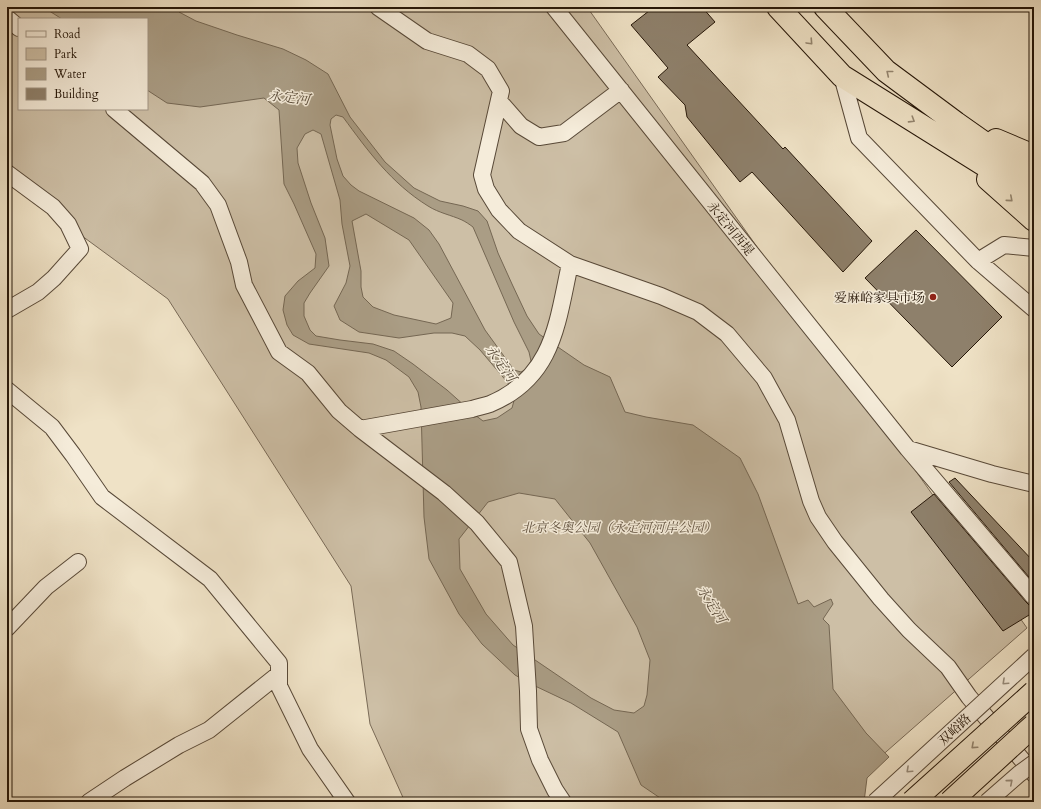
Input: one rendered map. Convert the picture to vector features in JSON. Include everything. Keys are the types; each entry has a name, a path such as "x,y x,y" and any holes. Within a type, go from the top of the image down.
{"highway":[{"path":"825,7 886,71 1034,178"},
{"path":"780,10 842,76 1034,196"},
{"path":"956,123 1034,156"},
{"path":"939,136 1034,220"},
{"name":"双峪路","path":"912,802 1034,692"},
{"path":"950,802 1034,725"}],"street":[{"path":"378,7 427,41 468,54 488,69 501,91 482,175 486,189 499,210 519,231 570,264 661,296 690,308 698,312 727,334 764,378 787,420 811,501 818,517 835,542 881,599 909,630 948,667 969,697 1034,774"},
{"name":"永定河西堤","path":"554,7 908,449 1032,596"},
{"path":"7,18 18,27"},
{"path":"842,76 859,138 978,261 1034,309"},
{"path":"499,101 522,126 539,137 564,134 621,90"},
{"path":"115,110 202,183 218,205 239,262 244,285 279,352 308,373 339,411 360,430 444,493 477,523 509,562 524,626 529,729 540,760 555,790 563,802"},
{"path":"7,173 53,207 68,224 80,249 54,278 38,292 7,310"},
{"path":"978,261 1004,246 1034,248"},
{"path":"360,430 472,409 489,404 510,394 530,377 542,361 553,339 570,264"},
{"path":"7,390 52,427 102,496 210,579 279,663 279,686 310,749 347,802"},
{"path":"908,449 992,474 1034,484"},
{"path":"7,628 46,587 78,562"},
{"name":"双峪路","path":"875,802 1034,656"},
{"path":"88,802 179,745 209,730 279,674"},
{"path":"987,802 1034,763"}],"green space":[{"name":"北京冬奥公园（永定河河岸公园）","path":"7,7 587,7 1027,628 829,802 405,802 370,724 351,586 168,299 7,181"}],"water":[{"name":"永定河","path":"43,7 180,7 179,12 196,21 283,49 306,60 328,74 350,117 385,162 414,188 440,201 478,211 487,221 498,253 512,284 527,316 539,334 584,365 610,377 625,412 693,425 740,458 758,494 798,604 808,600 814,607 831,599 833,604 823,619 829,625 833,689 866,733 889,757 867,778 864,802 666,802 641,785 618,732 571,703 515,675 482,644 459,614 429,559 424,517 421,407 418,392 409,377 386,360 369,353 309,344 293,335 287,325 283,310 285,296 298,281 315,268 316,254 284,184 279,110 264,98 200,107 167,103 148,91 148,18 60,18","holes":["336,115 343,117 381,166 391,177 415,197 432,208 462,220 473,227 514,322 529,352 531,361 527,369 521,372 514,370 485,330 439,244 429,230 414,218 359,191 343,176 337,159 330,125 331,119","313,130 321,134 340,200 342,224 350,266 346,283 334,306 340,320 359,332 399,338 434,333 452,333 465,336 480,350 508,383 515,397 512,408 497,418 483,421 447,390 394,351 373,344 316,336 310,330 304,316 304,303 329,266 325,238 311,203 298,163 297,148 305,134","366,214 409,240 453,303 451,318 436,324 394,315 373,307 363,297 361,287 361,271 352,221","519,493 555,499 590,543 637,627 650,660 647,695 644,706 634,713 614,710 591,698 513,645 486,614 460,569 459,539 488,502"]}],"building":[{"path":"654,7 702,7 715,22 687,45 783,149 785,147 872,241 843,272 752,172 740,182 687,117 685,105 658,77 668,68 631,25"},
{"name":"爱麻峪家具市场","path":"916,230 1002,317 952,367 865,278"},
{"path":"955,478 1034,562 1034,583 949,482"},
{"path":"934,494 1026,602 1029,605 1034,605 1034,612 1003,631 911,512"}],"place":[{"name":"爱麻峪家具市场","path":"933,297"}]}
